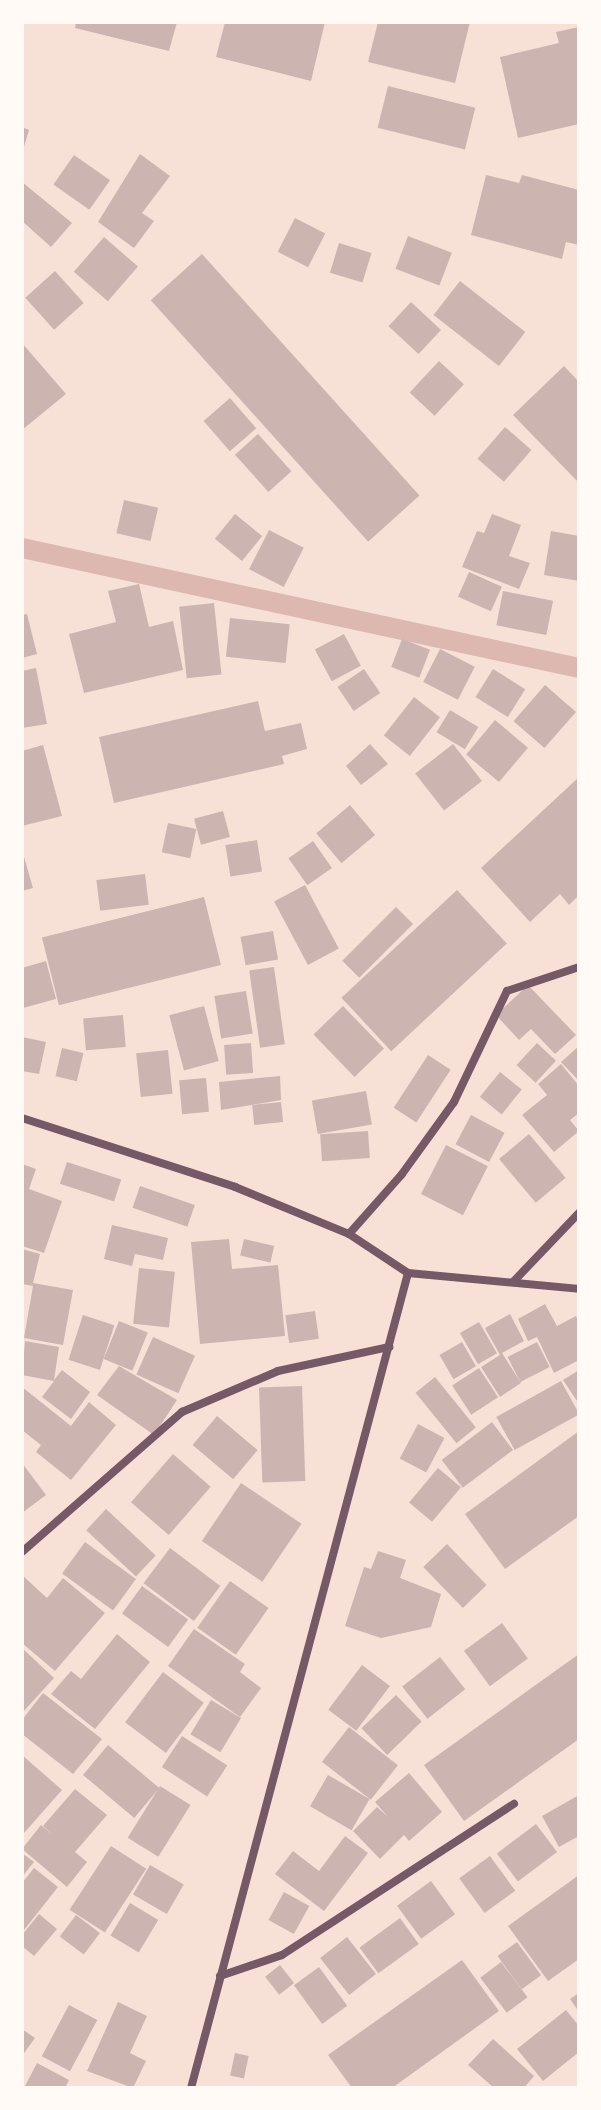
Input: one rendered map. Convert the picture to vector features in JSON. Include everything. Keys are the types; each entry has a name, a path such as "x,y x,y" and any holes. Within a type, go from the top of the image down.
{"street":[{"path":"349,1234 402,1174 454,1102 507,991 579,967"},
{"path":"22,1118 235,1187 349,1234 408,1273 579,1289"},
{"path":"513,1282 579,1213"},
{"path":"191,2088 408,1273"},
{"path":"22,1552 182,1412 278,1371 389,1347"},
{"path":"220,1976 282,1955 514,1804"}],"building":[{"path":"76,22 177,22 169,51 75,28"},
{"path":"225,22 325,22 311,81 216,57"},
{"path":"378,22 470,22 455,83 368,62"},
{"path":"579,27 579,124 518,138 500,57 559,43 556,32"},
{"path":"388,86 475,108 465,149 378,128"},
{"path":"22,127 29,130 23,150 22,150"},
{"path":"140,154 170,176 142,213 154,221 134,248 98,222"},
{"path":"74,155 110,180 89,210 53,184"},
{"path":"486,175 519,183 522,175 579,190 579,245 566,242 562,259 471,235"},
{"path":"22,182 72,223 51,247 22,221"},
{"path":"295,218 325,233 308,267 278,252"},
{"path":"408,236 452,253 439,286 395,269"},
{"path":"104,237 138,267 108,301 74,272"},
{"path":"339,243 372,253 362,283 330,273"},
{"path":"202,254 419,496 368,542 151,300"},
{"path":"55,271 84,303 54,330 25,298"},
{"path":"460,281 525,332 499,366 434,315"},
{"path":"411,302 441,330 418,354 388,326"},
{"path":"22,343 66,394 22,430"},
{"path":"439,361 464,384 435,416 410,392"},
{"path":"564,366 579,382 579,483 513,415"},
{"path":"230,398 256,428 230,451 204,421"},
{"path":"505,427 531,450 504,482 477,459"},
{"path":"258,434 291,471 268,492 235,455"},
{"path":"124,500 158,508 150,541 116,533"},
{"path":"235,514 262,536 242,561 215,539"},
{"path":"492,514 521,525 509,556 530,563 519,589 462,567 477,531 484,533"},
{"path":"269,530 304,548 284,587 249,569"},
{"path":"551,531 579,536 579,581 544,575"},
{"path":"469,572 502,587 491,611 458,597"},
{"path":"139,584 149,627 173,621 183,670 84,693 69,634 116,622 108,591"},
{"path":"503,591 553,601 546,635 496,625"},
{"path":"214,603 222,675 187,678 179,607"},
{"path":"27,614 37,654 22,658 22,615"},
{"path":"230,618 290,624 286,663 226,657"},
{"path":"344,634 361,666 332,681 315,649"},
{"path":"402,639 430,650 419,678 391,667"},
{"path":"440,649 475,667 458,700 423,682"},
{"path":"36,668 47,724 22,728 22,671"},
{"path":"364,669 380,693 354,711 337,687"},
{"path":"493,669 525,689 508,717 476,697"},
{"path":"545,685 576,712 544,748 514,721"},
{"path":"414,697 440,717 410,756 384,736"},
{"path":"258,701 265,731 301,723 307,749 282,756 284,764 114,803 99,737"},
{"path":"450,710 478,727 465,749 437,732"},
{"path":"495,720 528,748 499,782 466,754"},
{"path":"370,744 388,764 361,785 346,766"},
{"path":"453,744 482,781 444,811 415,774"},
{"path":"43,745 62,816 22,826 22,751"},
{"path":"579,777 579,895 569,905 560,894 530,922 481,868"},
{"path":"350,805 375,835 341,863 316,833"},
{"path":"223,811 230,837 201,845 194,819"},
{"path":"168,823 196,829 190,858 162,852"},
{"path":"257,840 262,872 230,877 225,845"},
{"path":"313,841 332,868 307,885 288,858"},
{"path":"22,850 33,888 22,891"},
{"path":"145,874 149,905 100,911 96,880"},
{"path":"305,885 339,949 308,965 274,901"},
{"path":"457,890 507,943 391,1051 341,998"},
{"path":"204,897 221,965 59,1005 42,937"},
{"path":"396,907 413,924 359,978 342,961"},
{"path":"273,931 278,960 246,965 241,937"},
{"path":"46,961 56,999 23,1008 22,968"},
{"path":"274,967 285,1044 260,1048 249,970"},
{"path":"528,985 576,1035 555,1054 531,1029 519,1040 496,1015"},
{"path":"246,991 253,1033 221,1038 214,996"},
{"path":"204,1006 219,1061 184,1070 169,1015"},
{"path":"343,1006 384,1048 354,1077 314,1034"},
{"path":"123,1015 126,1047 86,1050 83,1018"},
{"path":"22,1037 46,1042 39,1074 22,1071"},
{"path":"251,1043 253,1073 226,1075 224,1045"},
{"path":"537,1043 556,1061 536,1083 517,1065"},
{"path":"579,1046 579,1081 561,1062"},
{"path":"62,1048 83,1053 77,1081 55,1076"},
{"path":"168,1050 173,1094 141,1097 136,1053"},
{"path":"428,1055 451,1070 416,1123 394,1108"},
{"path":"561,1064 579,1086 579,1113 570,1120 579,1131 554,1152 522,1115 547,1095 538,1084"},
{"path":"500,1072 522,1090 502,1114 480,1097"},
{"path":"280,1076 281,1100 221,1110 219,1082"},
{"path":"206,1078 209,1112 182,1114 179,1080"},
{"path":"366,1091 372,1124 318,1134 312,1101"},
{"path":"281,1102 283,1122 254,1125 252,1105"},
{"path":"471,1115 505,1133 489,1162 456,1144"},
{"path":"368,1131 370,1158 322,1161 320,1134"},
{"path":"529,1134 566,1178 536,1203 499,1159"},
{"path":"446,1145 488,1166 463,1215 421,1194"},
{"path":"67,1162 121,1180 114,1201 60,1184"},
{"path":"22,1164 36,1169 29,1189 62,1201 44,1253 22,1246"},
{"path":"140,1186 195,1205 187,1227 133,1208"},
{"path":"112,1225 168,1238 163,1260 135,1254 132,1266 104,1259"},
{"path":"229,1239 232,1269 278,1265 285,1336 200,1344 191,1242"},
{"path":"244,1239 274,1246 270,1263 240,1256"},
{"path":"22,1249 40,1254 33,1283 73,1290 63,1345 24,1338 33,1286 22,1284"},
{"path":"139,1268 175,1272 169,1327 133,1324"},
{"path":"545,1304 557,1326 576,1316 579,1323 579,1360 554,1373 537,1337 528,1341 518,1319"},
{"path":"315,1311 319,1339 289,1343 285,1315"},
{"path":"510,1314 524,1341 502,1353 521,1383 500,1397 481,1367 500,1355 485,1328"},
{"path":"83,1315 114,1325 100,1370 68,1360"},
{"path":"119,1321 148,1333 132,1371 104,1359"},
{"path":"479,1322 497,1353 478,1364 460,1333"},
{"path":"153,1337 195,1356 178,1393 136,1374"},
{"path":"25,1341 59,1347 54,1380 62,1370 90,1392 71,1419 42,1397 54,1381 22,1375"},
{"path":"462,1342 476,1366 453,1379 439,1355"},
{"path":"537,1342 550,1367 520,1382 508,1357"},
{"path":"119,1366 177,1400 154,1435 97,1395"},
{"path":"479,1368 498,1397 471,1415 452,1385"},
{"path":"579,1370 579,1404 563,1380"},
{"path":"435,1377 476,1428 456,1443 416,1393"},
{"path":"561,1381 579,1414 515,1450 496,1417"},
{"path":"302,1386 305,1481 262,1482 259,1388"},
{"path":"22,1387 71,1426 89,1402 116,1425 71,1480 36,1452 41,1445 22,1430"},
{"path":"217,1416 258,1450 233,1479 193,1445"},
{"path":"492,1422 513,1450 463,1488 442,1460"},
{"path":"418,1424 444,1438 426,1473 400,1458"},
{"path":"579,1431 579,1516 505,1569 465,1514"},
{"path":"173,1454 211,1487 169,1535 131,1502"},
{"path":"22,1463 46,1495 22,1513"},
{"path":"438,1468 461,1487 432,1522 409,1502"},
{"path":"241,1483 302,1524 262,1582 202,1541"},
{"path":"106,1509 156,1555 136,1577 86,1530"},
{"path":"85,1542 136,1579 113,1611 62,1574"},
{"path":"447,1544 487,1585 463,1608 423,1567"},
{"path":"170,1548 220,1586 194,1621 144,1583"},
{"path":"378,1551 406,1560 400,1578 441,1594 431,1627 381,1638 345,1626 364,1567 371,1569"},
{"path":"22,1575 47,1598 63,1578 105,1613 55,1671 22,1643"},
{"path":"230,1581 269,1608 236,1655 197,1628"},
{"path":"142,1586 188,1620 168,1647 122,1614"},
{"path":"502,1623 528,1659 490,1686 464,1651"},
{"path":"194,1629 245,1664 240,1672 261,1688 240,1717 168,1666"},
{"path":"117,1634 150,1662 95,1729 51,1694 71,1671 81,1679"},
{"path":"22,1648 54,1678 22,1713"},
{"path":"579,1654 579,1739 464,1821 424,1765"},
{"path":"440,1657 465,1689 427,1719 402,1687"},
{"path":"362,1665 390,1686 356,1731 328,1710"},
{"path":"163,1672 204,1703 166,1753 125,1722"},
{"path":"43,1693 102,1739 73,1774 22,1734 22,1720"},
{"path":"396,1695 422,1722 387,1755 361,1728"},
{"path":"211,1700 241,1718 220,1752 190,1734"},
{"path":"349,1727 398,1765 371,1800 322,1762"},
{"path":"182,1736 227,1765 207,1796 162,1767"},
{"path":"108,1745 159,1788 134,1818 83,1775"},
{"path":"22,1755 62,1790 24,1833 22,1832"},
{"path":"409,1773 442,1812 409,1841 404,1835 380,1859 353,1831 377,1807 388,1817 375,1802"},
{"path":"328,1775 370,1799 352,1830 310,1806"},
{"path":"160,1786 191,1805 158,1857 128,1838"},
{"path":"75,1789 107,1815 75,1852 87,1862 67,1887 22,1849 41,1825 54,1836 43,1826"},
{"path":"579,1795 579,1836 559,1847 542,1816"},
{"path":"536,1824 557,1852 518,1881 497,1853"},
{"path":"345,1836 368,1853 324,1911 275,1874 293,1851 319,1871"},
{"path":"111,1846 146,1869 105,1933 70,1910"},
{"path":"22,1853 34,1862 22,1877"},
{"path":"490,1856 515,1891 485,1913 459,1878"},
{"path":"150,1865 184,1884 167,1914 133,1894"},
{"path":"34,1868 58,1887 24,1930 22,1883"},
{"path":"579,1875 579,1959 548,1981 508,1926"},
{"path":"431,1881 455,1914 421,1939 397,1906"},
{"path":"284,1892 309,1906 294,1934 268,1920"},
{"path":"130,1903 158,1920 139,1953 110,1936"},
{"path":"39,1914 57,1929 34,1956 22,1946 22,1935"},
{"path":"76,1915 100,1933 84,1955 60,1937"},
{"path":"400,1918 419,1944 378,1973 360,1947"},
{"path":"347,1937 376,1974 349,1995 320,1958"},
{"path":"517,1942 541,1975 522,1989 498,1956"},
{"path":"462,1960 499,2011 392,2088 352,2088 328,2055"},
{"path":"501,1962 527,1997 507,2013 480,1978"},
{"path":"280,1965 294,1983 279,1995 265,1977"},
{"path":"319,1967 347,2006 322,2024 294,1985"},
{"path":"579,1993 579,2012 570,1999"},
{"path":"118,2002 147,2016 130,2053 146,2061 133,2088 87,2071"},
{"path":"69,2005 97,2020 70,2071 42,2056"},
{"path":"566,2010 579,2026 579,2052 543,2081 517,2049"},
{"path":"22,2029 35,2038 22,2056"},
{"path":"493,2039 534,2076 524,2088 494,2088 468,2065"},
{"path":"235,2053 249,2056 244,2078 230,2075"},
{"path":"37,2063 69,2080 65,2088 24,2088"}],"waterway":[{"path":"22,548 579,668"}]}
